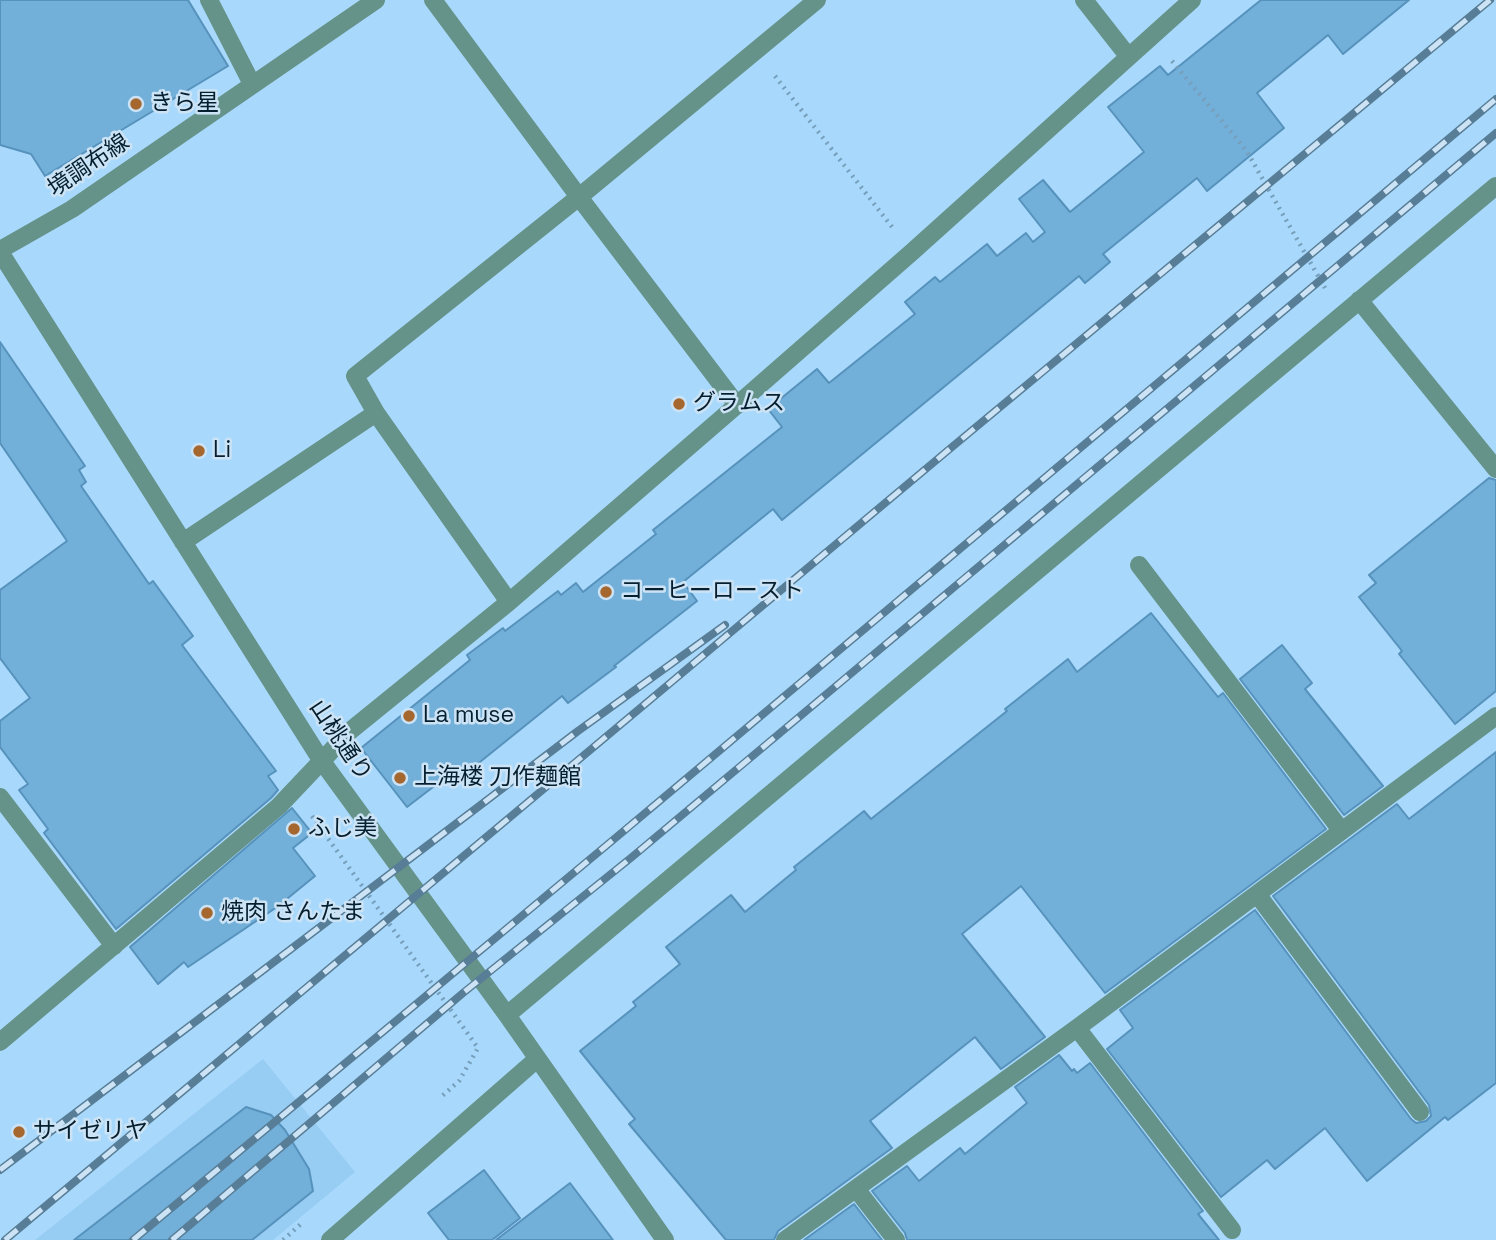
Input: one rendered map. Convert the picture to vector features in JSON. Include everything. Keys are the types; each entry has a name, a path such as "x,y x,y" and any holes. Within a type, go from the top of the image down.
{"street":[{"path":"209,0 252,84"},
{"name":"境調布線","path":"0,251 72,209 376,0"},
{"path":"433,0 737,405"},
{"path":"509,601 376,413 355,376 579,197 817,0"},
{"path":"1084,0 1128,56"},
{"path":"0,1042 279,806 351,732 509,601 737,405 1192,0"},
{"path":"507,1015 1496,186"},
{"name":"山桃通り","path":"0,251 321,760 507,1015 665,1240"},
{"path":"1359,300 1496,469"},
{"path":"183,542 376,413"},
{"path":"1139,565 1341,830"},
{"path":"785,1240 858,1190 1496,716"},
{"path":"0,797 114,946"},
{"path":"1257,894 1420,1112"},
{"path":"1077,1028 1232,1230"},
{"path":"330,1240 537,1059"},
{"path":"858,1190 896,1240"}],"path":[{"path":"1152,37 1247,150 1341,316"},
{"path":"755,51 912,252"},
{"path":"305,806 478,1048 458,1081 438,1099"},
{"path":"284,1240 304,1221"}],"shaded area":[{"path":"263,1059 355,1172 273,1240 35,1240"}],"building":[{"path":"0,0 188,0 228,66 45,176 31,154 0,145"},
{"path":"1261,0 1409,0 1343,54 1328,35 1257,93 1284,128 1207,191 1197,178 1103,254 1110,262 1085,283 1079,276 782,520 773,509 683,582 697,601 614,666 616,667 568,703 562,696 460,778 454,771 407,807 361,748 470,660 467,655 503,628 505,631 558,591 561,595 576,583 583,592 656,534 653,530 782,427 768,409 817,369 829,383 915,314 905,302 935,277 940,282 987,244 997,256 1026,233 1033,242 1045,232 1019,199 1043,180 1070,212 1144,152 1108,107 1160,66 1168,75"},
{"path":"0,342 85,466 79,470 86,482 81,486 149,584 153,581 193,636 182,645 276,771 268,776 278,790 271,798 116,929 44,833 48,829 19,790 28,784 0,747 0,721 30,698 0,658 0,590 67,541 0,443"},
{"path":"1489,478 1496,480 1496,691 1455,724 1399,654 1402,651 1359,597 1376,583 1369,575"},
{"path":"1151,613 1218,697 1223,693 1326,829 1105,993 1021,886 962,934 1045,1037 1001,1069 975,1037 870,1121 892,1148 778,1231 774,1240 726,1240 629,1124 635,1119 580,1051 636,1006 633,1002 680,964 666,947 731,895 745,912 796,870 794,867 864,811 871,819 1068,659 1077,672"},
{"path":"1282,645 1312,683 1305,689 1383,786 1344,815 1240,679"},
{"path":"1496,752 1496,1083 1448,1120 1445,1117 1367,1181 1325,1128 1275,1169 1267,1160 1221,1197 1107,1049 1133,1028 1120,1010 1255,910 1411,1119 1416,1123 1426,1121 1431,1116 1429,1105 1273,896 1397,804 1409,819"},
{"path":"292,808 312,833 293,848 315,876 277,907 188,967 184,962 158,984 130,947"},
{"path":"1059,1055 1072,1071 1074,1069 1077,1073 1090,1063 1203,1211 1198,1214 1219,1240 907,1240 905,1233 872,1191 907,1166 919,1181 960,1148 965,1154 1027,1103 1015,1087"},
{"path":"246,1107 271,1115 285,1130 309,1169 313,1191 252,1240 74,1240"},
{"path":"484,1170 520,1218 492,1240 449,1240 428,1213"},
{"path":"570,1183 613,1240 496,1240"},
{"path":"854,1204 882,1240 804,1240"}],"railway":[{"path":"5,1240 1490,0"},
{"path":"133,1240 1496,99"},
{"path":"172,1240 463,993 632,857 1496,133"},
{"path":"0,1170 578,731 725,625"}],"place":[{"name":"きら星","path":"136,104"},
{"name":"グラムス","path":"679,404"},
{"name":"Li","path":"199,451"},
{"name":"コーヒーロースト","path":"606,592"},
{"name":"La muse","path":"409,716"},
{"name":"上海楼 刀作麺館","path":"400,778"},
{"name":"ふじ美","path":"294,829"},
{"name":"焼肉 さんたま","path":"207,913"},
{"name":"サイゼリヤ","path":"19,1132"}]}
